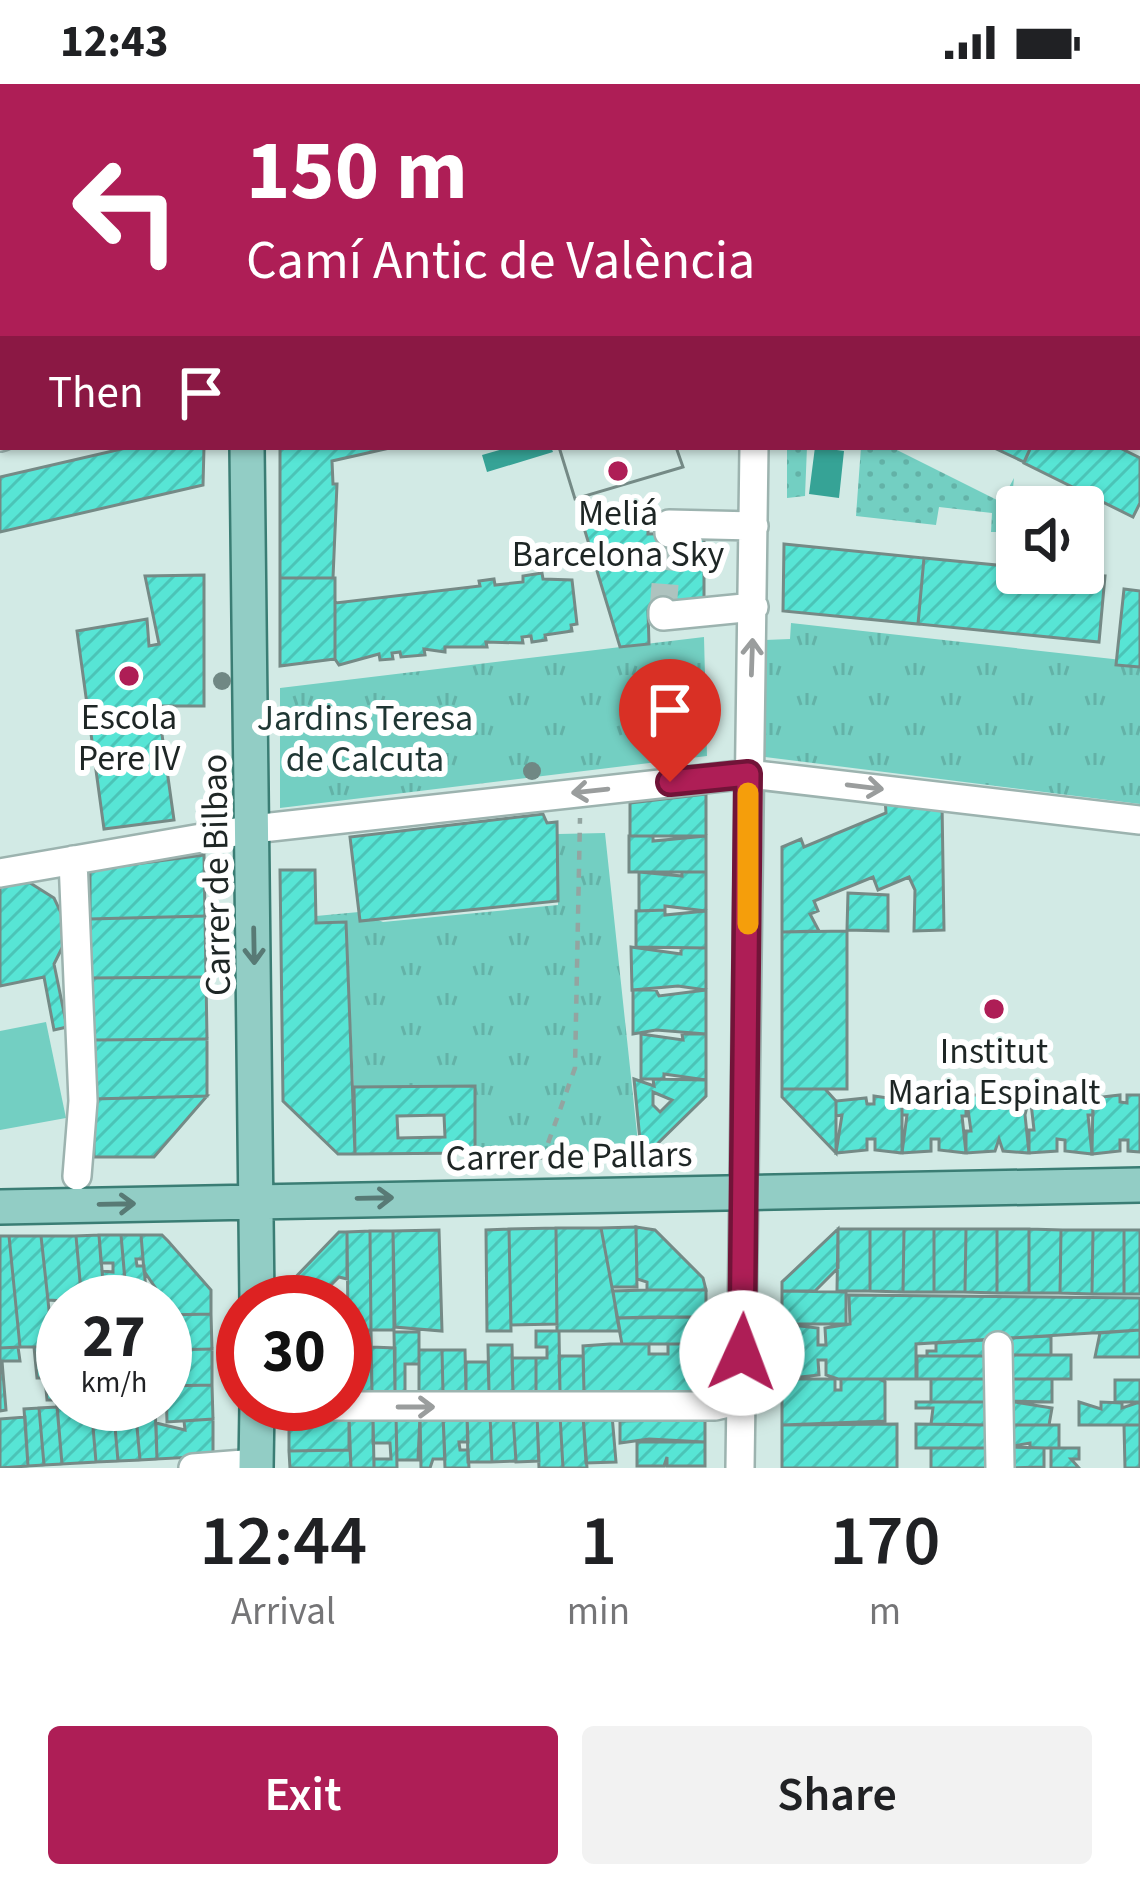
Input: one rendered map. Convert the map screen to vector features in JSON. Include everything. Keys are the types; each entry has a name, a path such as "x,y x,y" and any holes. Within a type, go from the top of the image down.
{"main road":[{"name":"Carrer de Bilbao","path":"247,450 257,1275"},
{"name":"Carrer de Pallars","path":"0,1207 1140,1185"},
{"path":"256,1465 257,1431"}],"street":[{"path":"740,1468 754,450"},
{"path":"669,533 670,524 754,526"},
{"path":"663,611 663,616 754,607"},
{"path":"0,873 253,829 748,774 1140,820"},
{"path":"73,860 83,1101 77,1176"},
{"path":"998,1346 1000,1468"},
{"path":"372,1405 715,1406 742,1400"},
{"path":"193,1468 256,1465"}],"path":[{"path":"542,1160 574,1068 582,834 576,793"}],"green space":[{"path":"787,450 807,450 805,496 787,498"},
{"path":"861,450 897,450 996,500 996,532 991,532 992,513 939,507 936,525 856,516"},
{"path":"791,623 1140,662 1140,804 765,757 765,640 790,639"},
{"name":"Jardins Teresa de Calcuta","path":"704,637 707,756 280,808 280,688"},
{"path":"605,833 639,1152 476,1151 474,1086 354,1087 346,923 316,923 316,916 359,912 383,922 558,905 558,834"},
{"path":"46,1022 66,1118 0,1130 0,1031"}],"shaded area":[{"path":"500,450 553,452 487,472 482,455"},
{"path":"815,450 844,451 839,498 809,494"}],"building":[{"path":"117,450 204,450 203,485 0,532 0,477"},
{"path":"280,450 381,450 332,461 333,484 337,484 333,578 280,578"},
{"name":"Meliá Barcelona Sky","path":"560,450 677,450 683,467 575,499"},
{"name":"Meliá Barcelona Sky","path":"560,450 677,450 683,467 575,499"},
{"path":"998,450 1030,450 1024,462"},
{"path":"1030,450 1124,450 1140,458 1140,503 1133,517 1104,503 1104,486 1070,486 1024,463"},
{"path":"578,508 648,516 648,534 704,533 704,610 648,611 649,644 620,647"},
{"path":"784,544 924,558 918,624 783,611"},
{"path":"924,558 996,565 996,594 1103,594 1099,642 918,624"},
{"path":"542,573 543,579 572,580 577,624 571,625 572,631 532,642 531,636 522,637 523,643 486,642 487,647 445,647 445,652 424,649 425,655 392,653 393,659 380,660 379,654 339,665 335,659 335,603 480,586 479,581 494,579 495,585 523,582 523,576"},
{"path":"204,575 204,706 158,706 174,820 104,829 77,631 147,619 149,646 159,644 145,576"},
{"path":"280,578 335,578 335,659 280,666"},
{"path":"1124,589 1140,591 1140,667 1116,665"},
{"path":"706,794 706,836 630,836 630,803"},
{"path":"885,798 942,803 944,930 914,931 915,890 909,877 878,890 873,877 814,901 818,911 810,914 819,931 782,932 782,847 801,839 804,847 886,813"},
{"path":"543,814 547,823 557,822 558,901 360,921 350,837"},
{"path":"629,836 653,836 653,841 706,836 706,872 629,872"},
{"path":"204,855 205,916 90,919 90,870"},
{"path":"280,870 315,870 316,923 346,922 355,1154 338,1154 283,1101"},
{"path":"639,872 682,876 682,872 706,872 706,911 665,906 665,910 639,911"},
{"path":"27,881 54,898 64,919 63,946 54,964 67,1027 54,1030 44,977 0,986 0,883"},
{"path":"848,893 888,895 888,931 847,930"},
{"path":"665,910 665,915 706,911 706,948 636,947 636,911"},
{"path":"205,916 206,977 91,978 90,919"},
{"path":"847,931 847,1089 782,1089 782,932"},
{"path":"631,947 681,954 681,948 706,948 706,990 678,986 632,990"},
{"path":"206,977 207,1039 92,1040 91,978"},
{"path":"633,990 656,990 659,996 706,990 706,1034 656,1030 633,1034"},
{"path":"641,1034 683,1040 682,1034 706,1034 706,1080 664,1074 664,1079 641,1079"},
{"path":"207,1039 207,1096 93,1099 92,1040"},
{"path":"634,1079 654,1086 653,1079 706,1080 706,1096 651,1150 641,1150","holes":["653,1092 672,1100 660,1112 653,1105"]},
{"path":"475,1086 475,1153 355,1154 354,1087","holes":["444,1115 445,1137 398,1138 397,1116"]},
{"path":"782,1089 825,1089 836,1101 836,1153 782,1097"},
{"path":"1065,1093 1093,1093 1093,1115 1088,1115 1092,1154 1065,1151 1065,1140 1057,1139 1057,1151 1029,1153 1029,1130 1034,1130 1030,1094 1056,1094 1056,1103 1065,1102"},
{"path":"1002,1094 1030,1094 1025,1115 1029,1153 1003,1151 999,1139 995,1151 966,1153 966,1131 971,1131 966,1095 994,1095 994,1103 1002,1103"},
{"path":"966,1095 966,1116 962,1116 966,1153 939,1150 939,1139 931,1139 931,1151 902,1153 907,1115 902,1115 902,1096 931,1096 930,1104 938,1104 938,1096"},
{"path":"1120,1095 1120,1102 1127,1103 1127,1095 1140,1095 1140,1152 1128,1151 1128,1140 1120,1140 1120,1151 1092,1154 1093,1098"},
{"path":"207,1096 154,1157 94,1157 93,1099"},
{"path":"874,1096 902,1100 902,1153 875,1150 875,1139 867,1139 867,1150 836,1153 842,1115 836,1116 836,1101 866,1098 867,1104 874,1104"},
{"path":"636,1227 655,1230 703,1278 706,1290 647,1290 647,1282 637,1279"},
{"path":"636,1227 637,1287 612,1287 601,1228"},
{"path":"556,1228 601,1228 620,1331 557,1331"},
{"path":"556,1228 557,1324 511,1325 509,1229"},
{"path":"509,1229 511,1331 487,1331 486,1230"},
{"path":"838,1229 870,1229 870,1291 837,1291"},
{"path":"838,1229 838,1268 815,1291 782,1291 782,1282"},
{"path":"870,1229 904,1229 903,1292 870,1291"},
{"path":"904,1229 934,1229 934,1292 903,1292"},
{"path":"934,1229 966,1229 965,1292 934,1292"},
{"path":"966,1229 997,1229 997,1293 965,1292"},
{"path":"997,1229 1029,1229 1029,1293 997,1293"},
{"path":"1029,1229 1061,1230 1060,1293 1029,1293"},
{"path":"439,1230 442,1331 395,1327 393,1231"},
{"path":"1061,1230 1093,1230 1092,1294 1060,1293"},
{"path":"1093,1230 1124,1230 1124,1294 1092,1294"},
{"path":"1124,1230 1140,1230 1140,1294 1124,1294"},
{"path":"370,1231 370,1275 347,1275 347,1232"},
{"path":"370,1231 393,1231 394,1330 372,1330"},
{"path":"339,1232 347,1232 347,1275 298,1275"},
{"path":"99,1235 121,1235 125,1275 102,1275 102,1271 113,1272 113,1263 101,1263"},
{"path":"99,1235 102,1275 79,1275 76,1236"},
{"path":"121,1235 141,1235 143,1259 136,1259 137,1266 144,1266 145,1275 124,1275"},
{"path":"141,1235 162,1235 211,1290 211,1314 192,1314 192,1275 147,1275"},
{"path":"0,1236 9,1236 20,1347 0,1348"},
{"path":"9,1236 41,1236 45,1275 36,1275 36,1347 20,1347"},
{"path":"41,1236 76,1236 80,1275 45,1275"},
{"path":"706,1290 706,1317 617,1318 613,1291"},
{"path":"782,1291 846,1292 846,1324 782,1324"},
{"path":"849,1295 1140,1298 1140,1330 916,1344 916,1379 838,1379 826,1375 826,1360 818,1360 819,1375 782,1379 782,1324 818,1328 818,1345 826,1345 825,1328 850,1324"},
{"path":"192,1314 211,1314 212,1349 192,1349"},
{"path":"706,1317 706,1344 622,1344 617,1318"},
{"path":"1140,1330 1140,1357 1095,1357 1100,1333"},
{"path":"536,1331 559,1331 560,1392 536,1392 536,1358 547,1358 547,1347 536,1347"},
{"path":"394,1332 419,1332 419,1364 405,1364 405,1393 395,1392"},
{"path":"1051,1336 1051,1355 1008,1355 1008,1338"},
{"path":"985,1340 986,1356 927,1356 927,1351 936,1351 936,1343"},
{"path":"649,1344 649,1354 668,1354 668,1344 706,1344 706,1392 584,1392 583,1346"},
{"path":"488,1345 512,1345 513,1393 489,1392"},
{"path":"18,1347 20,1361 2,1361 6,1410 0,1411 0,1348"},
{"path":"372,1347 395,1348 395,1392 372,1393"},
{"path":"192,1349 212,1349 212,1385 192,1385"},
{"path":"419,1350 442,1350 443,1393 419,1393"},
{"path":"442,1350 465,1350 466,1393 443,1393"},
{"path":"1008,1355 1071,1355 1071,1379 1008,1379"},
{"path":"559,1356 583,1356 584,1392 560,1392"},
{"path":"917,1356 986,1356 986,1379 917,1379"},
{"path":"512,1358 536,1358 536,1392 513,1393"},
{"path":"466,1362 488,1362 489,1392 466,1393"},
{"path":"782,1379 835,1379 835,1390 841,1390 841,1379 879,1379 885,1382 885,1421 782,1425"},
{"path":"931,1379 986,1379 985,1402 931,1402"},
{"path":"1008,1379 1052,1379 1052,1402 1008,1401"},
{"path":"1115,1380 1140,1380 1140,1402 1115,1402"},
{"path":"192,1385 212,1385 213,1419 192,1420"},
{"path":"1008,1401 1052,1408 1049,1425 1008,1425"},
{"path":"916,1402 985,1402 986,1425 931,1424 933,1408 916,1408"},
{"path":"1079,1402 1101,1409 1101,1402 1122,1403 1122,1408 1140,1402 1140,1425 1079,1425"},
{"path":"36,1408 44,1465 28,1466 24,1409"},
{"path":"373,1415 374,1468 351,1468 350,1431 372,1431"},
{"path":"373,1415 396,1415 397,1468 374,1468 374,1459 391,1459 390,1443 373,1443"},
{"path":"396,1415 420,1415 418,1460 397,1460"},
{"path":"420,1415 443,1415 445,1459 433,1459 430,1468 421,1468"},
{"path":"443,1415 467,1415 468,1442 459,1442 460,1450 468,1450 469,1468 445,1468"},
{"path":"467,1415 490,1415 492,1462 468,1462"},
{"path":"490,1415 513,1415 516,1461 492,1462"},
{"path":"513,1415 537,1415 539,1461 516,1462"},
{"path":"537,1415 560,1415 563,1468 539,1468"},
{"path":"560,1415 583,1415 587,1468 563,1468"},
{"path":"583,1415 612,1415 616,1462 586,1463"},
{"path":"25,1417 28,1466 0,1468 0,1419"},
{"path":"213,1419 213,1456 157,1459 156,1431 192,1431 192,1420"},
{"path":"705,1419 705,1442 649,1439 620,1443 620,1421"},
{"path":"897,1424 897,1468 782,1468 782,1425"},
{"path":"916,1424 986,1425 986,1448 916,1448"},
{"path":"1008,1425 1059,1425 1059,1448 1030,1448 1030,1443 1008,1447"},
{"path":"1124,1425 1140,1425 1140,1468 1125,1468"},
{"path":"41,1431 59,1431 62,1464 44,1465"},
{"path":"59,1431 93,1431 96,1462 62,1464"},
{"path":"93,1431 115,1431 118,1461 96,1462"},
{"path":"115,1431 137,1431 140,1460 118,1461"},
{"path":"137,1431 156,1431 157,1459 140,1460"},
{"path":"289,1431 349,1431 349,1450 289,1451"},
{"path":"637,1442 705,1442 705,1466 667,1466 667,1457 664,1466 637,1466"},
{"path":"1008,1447 1044,1448 1044,1467 1008,1468"},
{"path":"931,1448 986,1448 986,1468 931,1468"},
{"path":"1051,1448 1079,1448 1079,1459 1071,1459 1079,1468 1051,1468"},
{"path":"350,1450 351,1468 290,1468 289,1451"}],"tunnel":[{"path":"663,611 669,533"}],"slow traffic":[{"path":"748,793 748,924"}],"place":[{"name":"Meliá Barcelona Sky","path":"618,471"},
{"name":"Escola Pere IV","path":"129,676"},
{"name":"Institut Maria Espinalt","path":"994,1009"}],"route":[{"path":"670,782 748,774 742,1353"}]}
